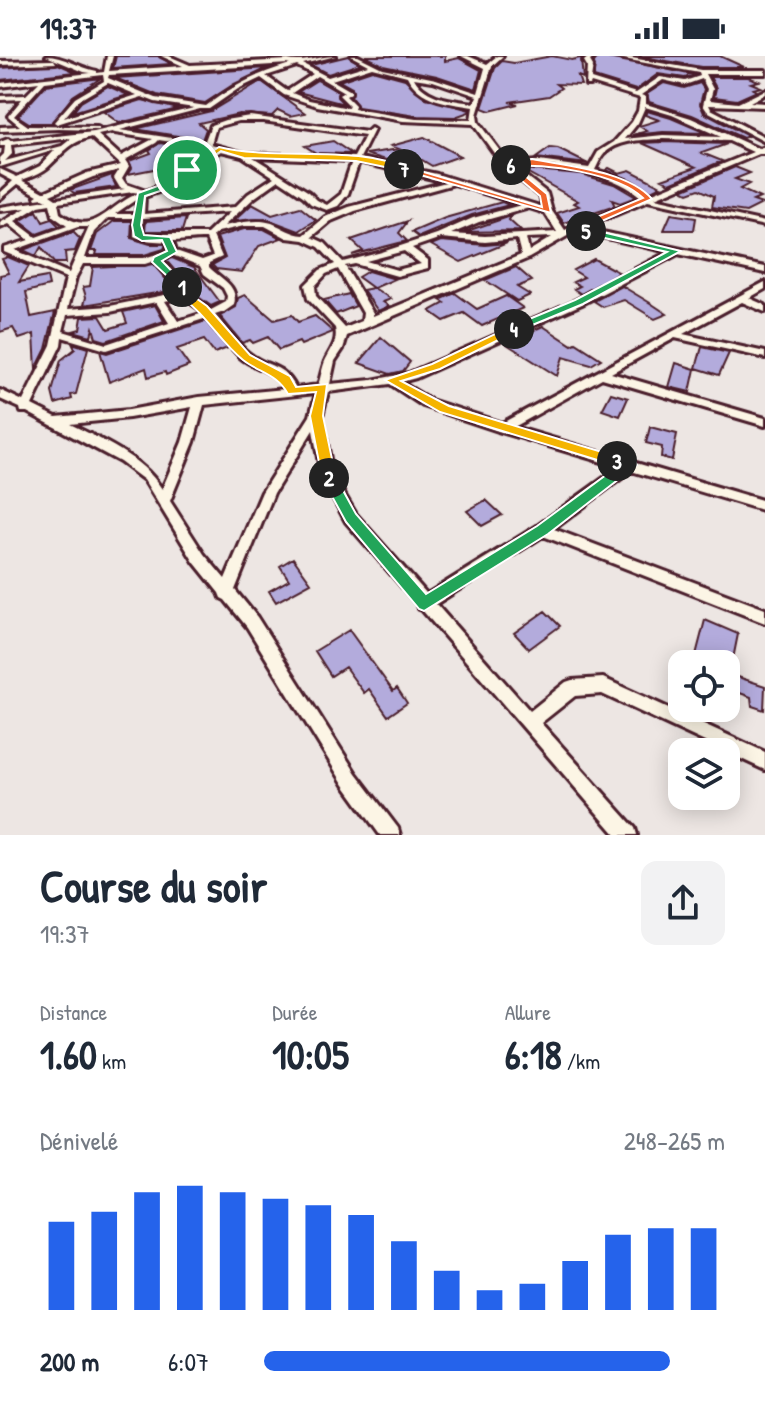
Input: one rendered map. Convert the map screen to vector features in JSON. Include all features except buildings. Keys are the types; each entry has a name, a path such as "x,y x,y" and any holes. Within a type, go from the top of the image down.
{"street":[{"path":"57,122 77,99 106,75 110,56"},
{"path":"164,56 199,68"},
{"path":"0,163 66,145 106,130 206,107 261,75 296,63 333,56"},
{"path":"354,56 370,66 434,80 481,96"},
{"path":"464,56 488,67"},
{"path":"500,56 488,67 474,115 475,122 507,165 544,195 548,211 563,234"},
{"path":"590,172 600,153 617,143 632,127 643,105 643,97 638,94 588,84 590,66 587,61 593,56"},
{"path":"611,56 702,75 765,72"},
{"path":"0,85 284,59 318,73 349,92 342,95 352,105 350,111"},
{"path":"52,80 52,75 40,68 54,60"},
{"path":"0,63 54,60 106,75 142,95 206,107"},
{"path":"328,79 370,66"},
{"path":"286,94 318,73"},
{"path":"261,75 286,94 327,108 415,123 475,122"},
{"path":"638,94 662,78 685,83 702,75"},
{"path":"702,75 710,89 706,105 714,114 765,140"},
{"path":"410,76 417,87 453,104 478,106"},
{"path":"10,118 25,97 43,81"},
{"path":"744,103 765,92"},
{"path":"47,127 142,95"},
{"path":"0,98 25,97"},
{"path":"707,102 765,105"},
{"path":"643,105 702,123 728,139 763,151"},
{"path":"206,107 213,126 207,145"},
{"path":"244,155 327,208 337,204 345,195 356,159 370,135 371,115"},
{"path":"213,126 245,117 318,128 341,127 370,135"},
{"path":"0,118 10,118 27,128"},
{"path":"0,129 47,127 106,130 207,145 244,155 356,159 406,169 548,211"},
{"path":"0,163 8,154 12,136 27,128"},
{"path":"0,144 92,134"},
{"path":"92,134 123,163"},
{"path":"0,226 12,222 86,177 123,163 158,137"},
{"path":"617,143 669,137 728,139"},
{"path":"0,197 19,179 43,168 66,145"},
{"path":"0,209 48,198 140,193 166,186 219,149"},
{"path":"342,334 526,256 563,234 763,151"},
{"path":"507,165 532,161 590,172 638,189 648,199 765,224"},
{"path":"123,163 118,178 123,186 140,193"},
{"path":"0,171 48,198 53,210 72,226"},
{"path":"211,234 235,209 278,178"},
{"path":"306,238 328,219 352,209 451,183"},
{"path":"25,409 56,345 71,277 90,240 90,231 140,193"},
{"path":"140,193 138,236 211,234 256,223 273,226 290,236 306,238 322,245 340,265 367,308 367,322"},
{"path":"226,594 268,492 316,416 342,334 340,327 311,297 310,285 323,272 340,265 358,262 439,236 476,220 527,206"},
{"path":"106,216 139,217 235,209"},
{"path":"751,221 765,214"},
{"path":"12,222 36,241"},
{"path":"4,249 36,241 72,226 95,225"},
{"path":"576,229 765,270"},
{"path":"203,264 218,256 211,234"},
{"path":"439,236 485,239 563,234"},
{"path":"521,236 526,256"},
{"path":"58,333 106,347 209,316 231,303 232,296 225,284 206,272 203,264 172,252 165,237"},
{"path":"358,262 397,273 425,266 425,262 405,247"},
{"path":"4,249 71,277"},
{"path":"54,421 129,414 199,401 412,376 579,302 676,251"},
{"path":"80,261 157,259 172,252"},
{"path":"157,259 182,287 184,294 204,308 246,357 286,379 292,391"},
{"path":"502,428 765,285"},
{"path":"64,312 110,309 184,294"},
{"path":"742,298 765,309"},
{"path":"159,299 176,326"},
{"path":"674,335 765,355"},
{"path":"601,374 765,422"},
{"path":"391,380 427,403 765,506"},
{"path":"0,394 124,459 148,477 199,558 252,622 350,779 391,835"},
{"path":"164,499 188,442 199,401"},
{"path":"316,416 327,475 351,518 628,835"},
{"path":"424,604 542,530 630,465"},
{"path":"542,530 765,616"},
{"path":"530,722 572,688 603,686 765,761"}],"route":[{"path":"219,149 244,155 292,159 356,159 434,176 477,192 548,211 544,195 507,165 532,161 554,164 605,176 641,190 648,199 576,229 676,251 579,302 520,326 479,348 412,376 391,380 427,403 630,465 542,530 424,604 351,518 327,475 316,416 323,387 292,391 286,379 271,368 246,357 204,308 184,294 182,287 157,262 163,255 172,252 165,237 138,236 136,230 141,195 166,186 187,170 219,149"}]}
